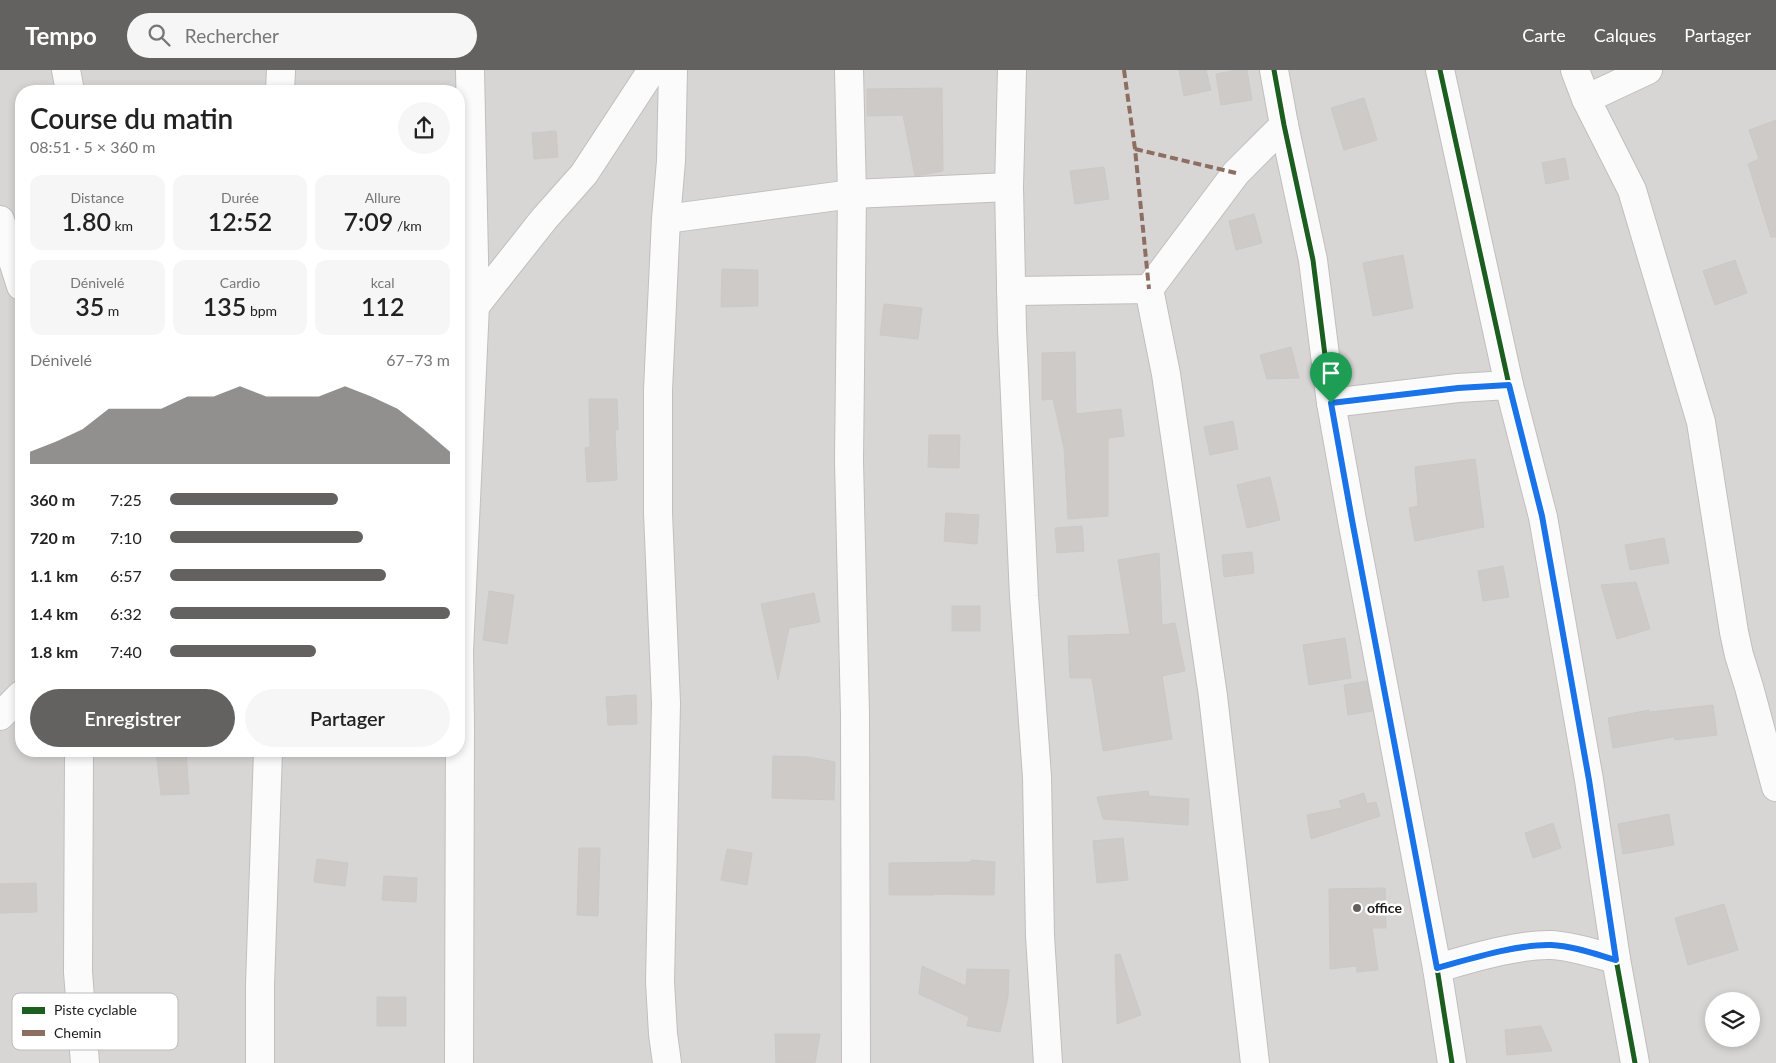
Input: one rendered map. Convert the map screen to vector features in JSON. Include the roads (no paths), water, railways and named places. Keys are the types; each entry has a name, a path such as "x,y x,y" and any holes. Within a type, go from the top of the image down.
{"street":[{"path":"66,70 69,85"},
{"path":"280,85 281,70"},
{"path":"465,521 475,305 470,70"},
{"path":"465,321 475,305 544,219 584,174 652,70"},
{"path":"667,1063 660,982 666,703 658,513 658,390 673,70"},
{"path":"849,70 852,194 849,461 855,714 856,1063"},
{"path":"1012,70 1009,188 1011,291 1024,596 1037,777 1040,936 1048,1063"},
{"path":"1274,70 1284,125 1314,260 1331,403 1437,968 1452,1063"},
{"path":"1440,70 1509,385 1542,516 1589,780 1616,960 1635,1063"},
{"path":"1575,70 1586,99 1632,190 1702,422 1734,632 1776,787"},
{"path":"1586,99 1648,70"},
{"path":"1255,1063 1212,696 1166,374 1149,288 1236,173 1284,125"},
{"path":"666,218 852,194 1009,188"},
{"path":"0,220 15,267"},
{"path":"1011,291 1149,288"},
{"path":"1331,403 1458,388 1509,385"},
{"path":"0,716 15,701"},
{"path":"79,757 79,993"},
{"path":"260,1063 260,985 268,757"},
{"path":"459,1063 460,757"},
{"path":"1437,968 1516,949 1551,945 1580,950 1616,960"},
{"path":"83,1050 84,1063"}],"place":[{"name":"office","path":"1357,908"}]}
